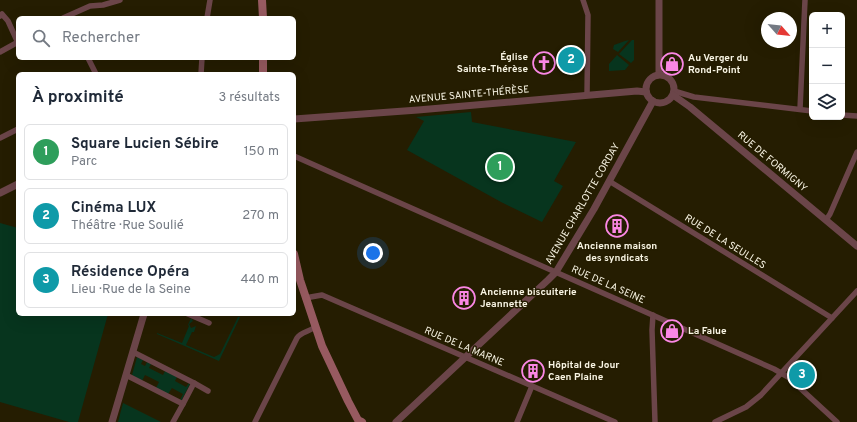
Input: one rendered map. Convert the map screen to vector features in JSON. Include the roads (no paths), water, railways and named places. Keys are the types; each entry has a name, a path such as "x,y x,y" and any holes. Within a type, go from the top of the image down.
{"main road":[{"path":"262,0 263,16"},
{"path":"263,60 263,72"},
{"path":"297,280 322,346 359,421"}],"street":[{"path":"67,16 90,6 103,5 120,0"},
{"path":"207,16 210,0"},
{"path":"583,0 588,14 586,96"},
{"path":"659,0 659,74"},
{"path":"800,109 805,0"},
{"path":"0,16 2,14 8,21 16,38"},
{"path":"0,52 16,43"},
{"path":"89,60 95,72"},
{"path":"201,72 202,60"},
{"path":"659,74 666,75 672,80 674,87 674,93 669,100 663,103 652,101 646,92 648,80 659,74"},
{"name":"AVENUE SAINTE-THÉRÈSE","path":"296,119 637,91 646,92"},
{"path":"674,93 694,97 809,110"},
{"name":"RUE DE FORMIGNY","path":"674,93 857,246"},
{"name":"AVENUE CHARLOTTE CORDAY","path":"396,422 556,272 594,209 652,101"},
{"path":"845,114 857,116"},
{"path":"0,138 16,130"},
{"path":"826,220 857,152"},
{"name":"RUE DE LA SEINE","path":"296,157 781,373 788,377 836,422"},
{"name":"RUE DE LA SEULLES","path":"609,180 832,318"},
{"path":"0,193 16,185"},
{"path":"0,196 16,189"},
{"path":"715,422 751,403 761,395 857,291"},
{"name":"RUE DE LA MARNE","path":"305,298 322,295 615,422"},
{"path":"653,315 652,330 655,422"},
{"path":"112,422 143,316"},
{"path":"193,316 209,323"},
{"path":"255,422 299,336 315,327"},
{"path":"133,352 208,390"},
{"path":"126,375 183,404"},
{"path":"173,422 194,383"},
{"path":"517,422 532,386"}],"place":[{"name":"Cinéma LUX","path":"571,60"},
{"name":"Église Sainte-Thérèse","path":"544,63"},
{"name":"Au Verger du Rond-Point","path":"672,64"},
{"name":"Square Lucien Sébire","path":"500,167"},
{"name":"Ancienne maison des syndicats","path":"617,226"},
{"name":"Ancienne biscuiterie Jeannette","path":"464,298"},
{"name":"La Falue","path":"672,331"},
{"name":"Hôpital de Jour Caen Plaine","path":"533,371"},
{"name":"Résidence Opéra","path":"802,375"}]}
